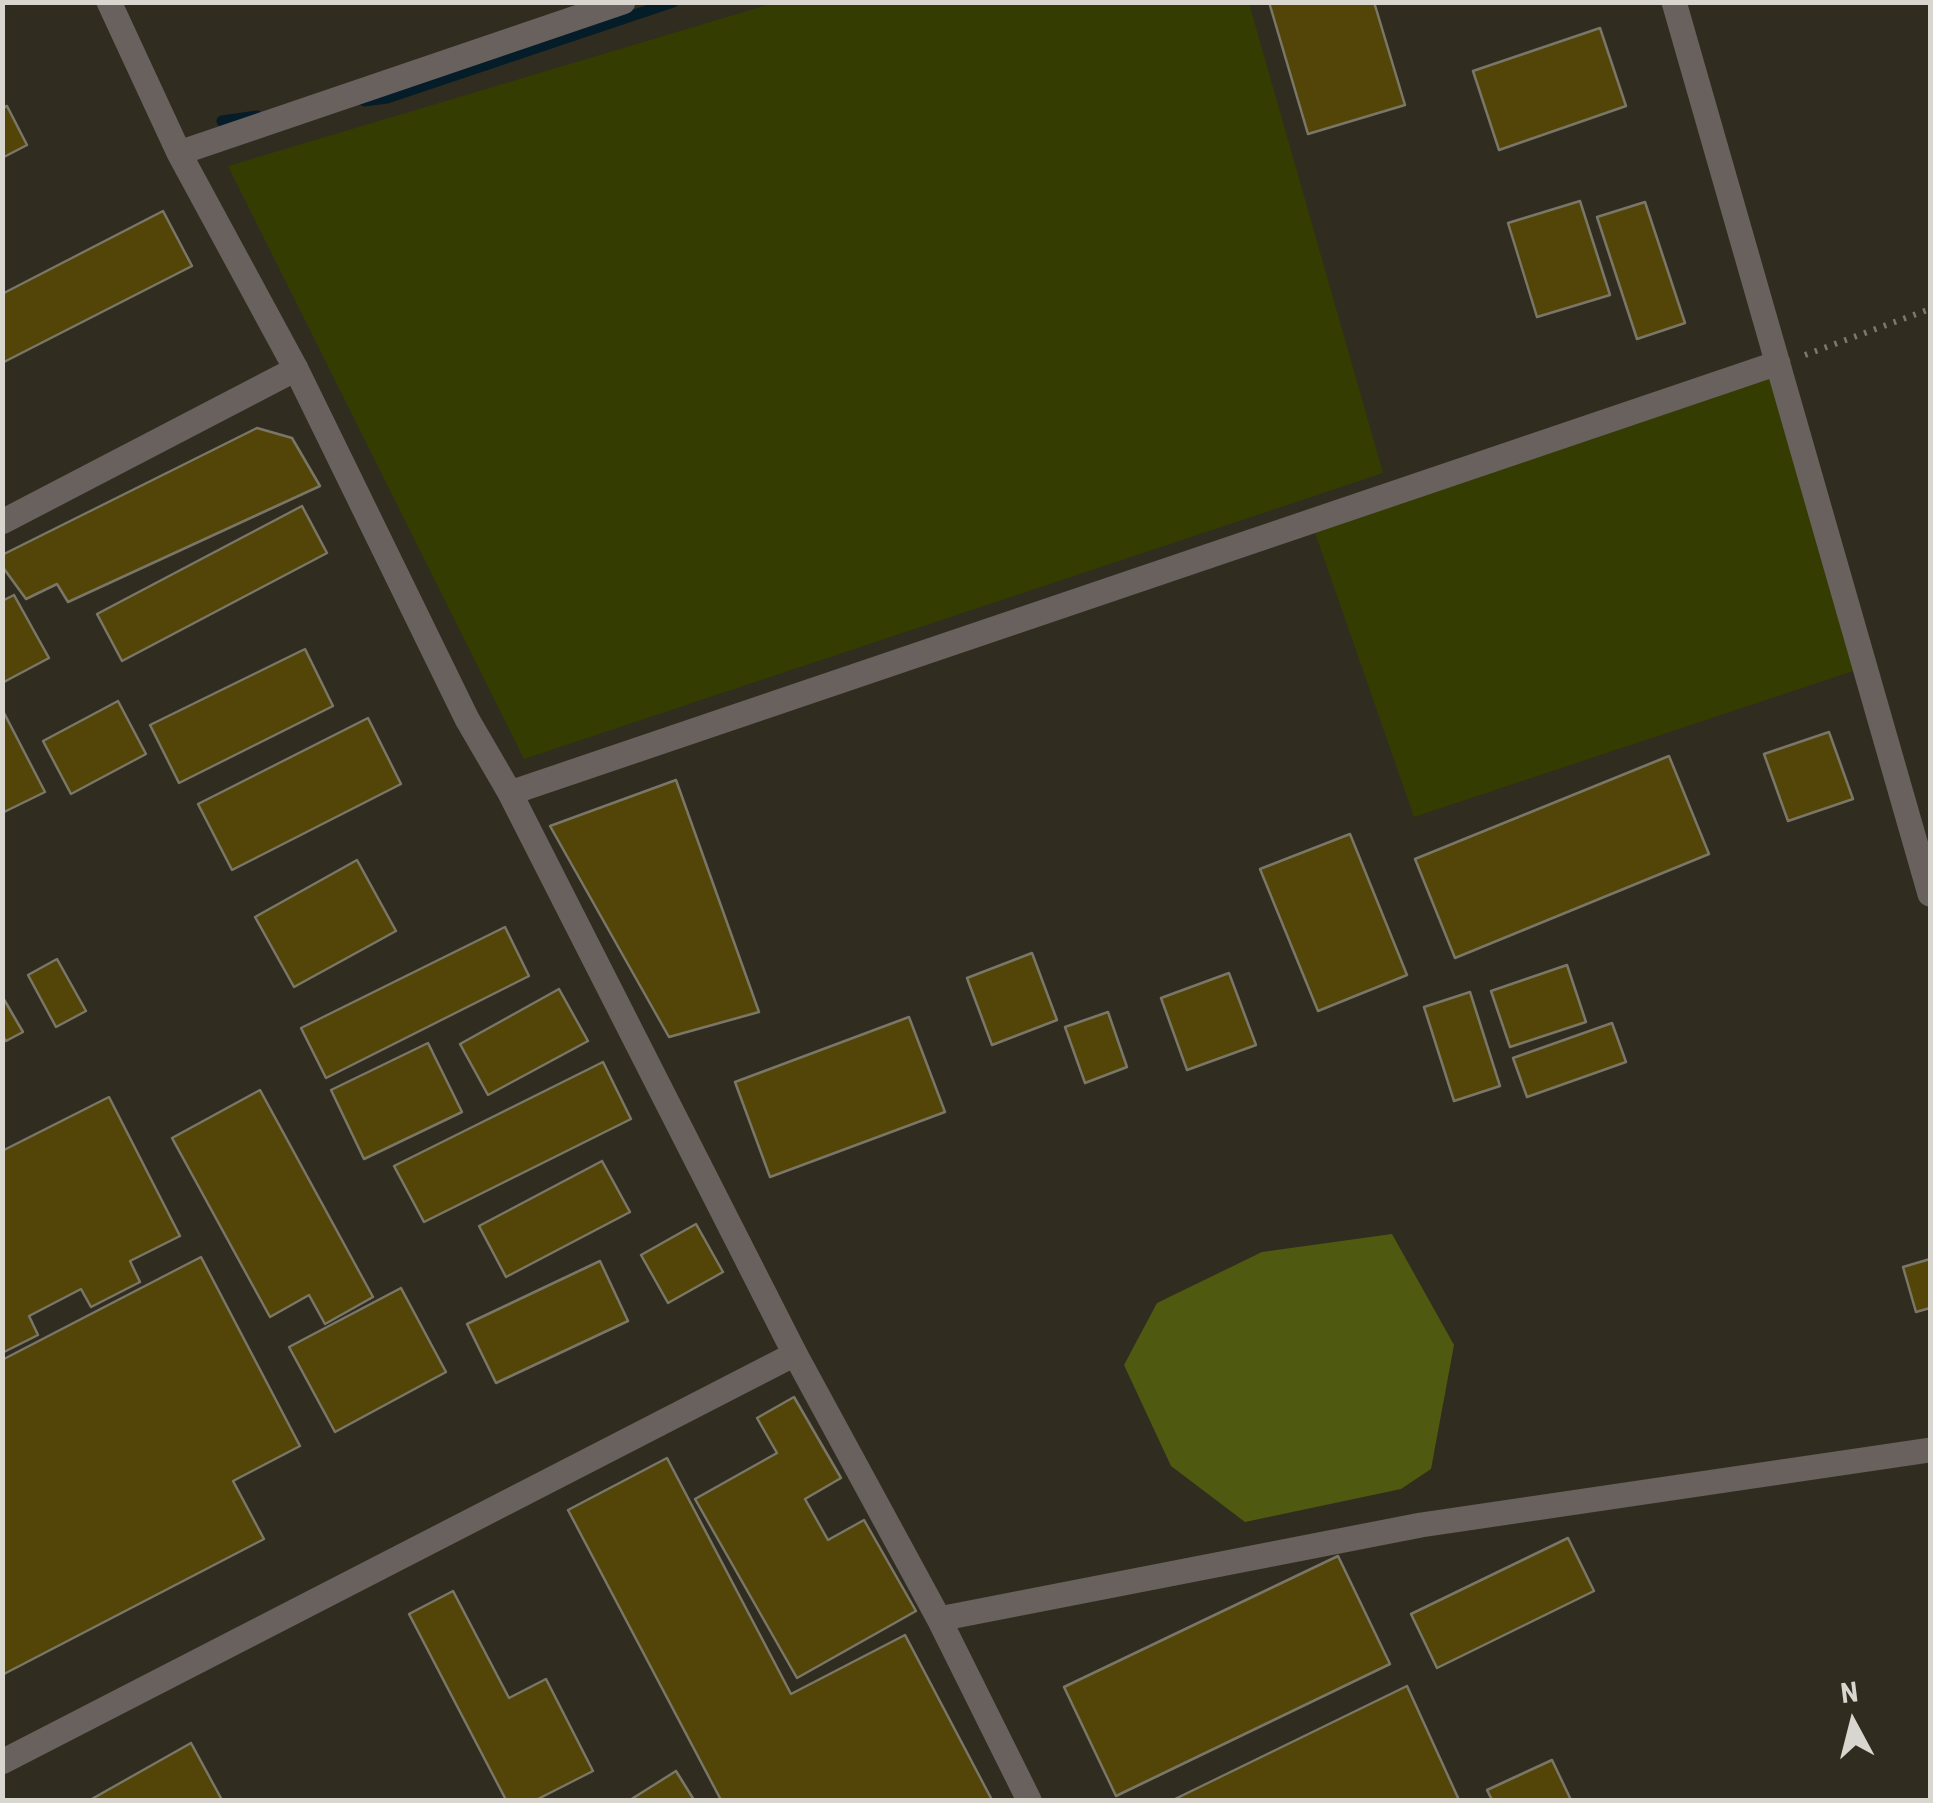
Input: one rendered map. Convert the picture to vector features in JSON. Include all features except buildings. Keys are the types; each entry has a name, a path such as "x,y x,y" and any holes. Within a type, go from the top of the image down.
{"street":[{"path":"109,2 179,153 296,369 468,720 510,793 1029,1800"},
{"path":"179,153 623,2"},
{"path":"1674,2 1930,894"},
{"path":"510,793 1778,362"},
{"path":"2,522 296,369"},
{"path":"2,1762 796,1354"},
{"path":"939,1619 1421,1525 1930,1450"}],"path":[{"path":"1778,362 1930,309"}],"green space":[{"path":"774,3 1249,3 1383,473 524,759 228,166"},
{"path":"1778,363 1865,667 1414,817 1311,521"},
{"path":"1392,1234 1454,1345 1431,1469 1401,1489 1245,1522 1171,1466 1124,1365 1157,1303 1262,1252"}],"waterway":[{"path":"364,101 387,98 673,2"},
{"path":"222,121 257,116"}]}
